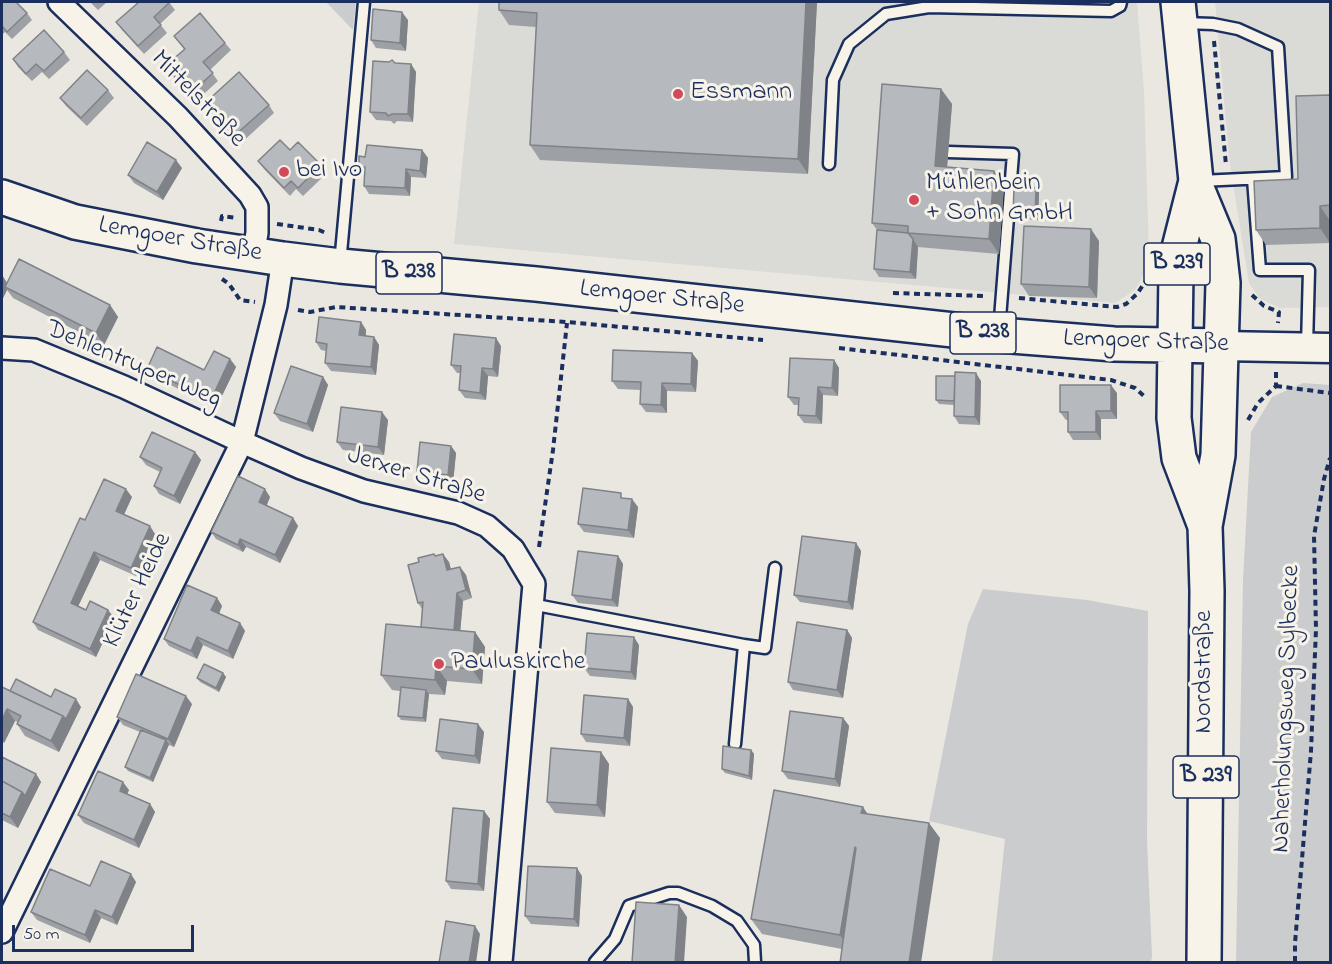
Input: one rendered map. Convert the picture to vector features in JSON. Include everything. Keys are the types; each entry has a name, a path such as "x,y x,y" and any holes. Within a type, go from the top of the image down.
{"main road":[{"name":"B 239","path":"1175,345 1175,282 1179,248 1206,183 1191,16"},
{"name":"Nordstraße","path":"1204,963 1207,603 1205,526 1218,455 1223,283 1218,238 1206,183"},
{"name":"Lemgoer Straße","path":"2,197 75,222 197,246 340,266 999,335 1114,344 1319,348"},
{"name":"Nordstraße","path":"1175,345 1174,418 1179,458 1205,526"}],"street":[{"name":"Mittelstraße","path":"59,2 178,117 250,195 257,207 256,233 268,257"},
{"name":"Klüter Heide","path":"2,932 242,442 276,305 268,257"},
{"name":"Dehlentruper Weg","path":"2,348 44,354 124,387 242,442"},
{"name":"Jerxer Straße","path":"242,442 301,468 364,491 458,513 487,526 513,549 532,594"},
{"path":"501,963 532,594"}],"lane":[{"path":"340,266 364,2"},
{"path":"829,164 833,80 849,44 886,14 929,7 1111,11 1120,6 1121,2"},
{"path":"1191,16 1238,29 1278,47 1286,177 1206,183"},
{"path":"948,152 1013,154 999,335"},
{"path":"1254,178 1260,270 1309,270 1319,348"},
{"path":"532,594 744,645 765,648 775,568"},
{"path":"735,744 744,645"},
{"path":"595,963 615,939 629,906 669,893 678,893 712,906 737,921 754,945 755,963"}],"path":[{"path":"1191,16 1206,183"},
{"path":"1117,307 1126,304 1145,282"},
{"path":"1249,290 1252,296 1264,306 1279,312"},
{"path":"276,305 310,312 336,306 567,322 768,340"},
{"path":"532,594 554,450 567,322"},
{"path":"839,348 1111,380 1136,388 1150,402"},
{"path":"1248,421 1258,403 1276,386 1330,393"},
{"name":"Naherholungsweg Sylbecke","path":"1295,963 1311,751 1316,629 1314,536 1330,458"}],"shaded area":[{"path":"326,2 356,2 353,30"},
{"path":"479,2 1137,2 1144,91 1149,256 1146,270 1135,290 1115,303 454,244"},
{"path":"1215,2 1330,2 1330,307 1279,308 1259,298 1249,283 1230,165"},
{"path":"1303,383 1330,385 1330,962 1236,962 1243,580 1251,432 1272,397"},
{"path":"983,589 1087,600 1148,611 1147,841 1151,962 992,962 1005,839 929,821 968,624"}],"building":[{"path":"2,2 16,2 27,13 7,32 2,26"},
{"path":"139,2 170,2 154,17 161,25 138,46 116,22"},
{"name":"Essmann","path":"499,2 806,2 798,159 530,145 537,13 499,10"},
{"path":"373,9 402,12 400,43 371,40"},
{"path":"200,13 225,43 203,62 213,73 190,94 165,66 185,49 174,36"},
{"path":"44,30 64,52 44,71 36,64 26,74 13,59"},
{"path":"392,60 395,63 411,64 408,114 388,116 386,113 370,112 373,61 389,62"},
{"path":"87,70 108,90 81,118 60,98"},
{"path":"239,72 269,105 234,136 205,103"},
{"path":"882,84 941,89 935,166 994,171 989,239 908,233 908,226 872,223"},
{"path":"1330,95 1330,205 1320,206 1320,228 1256,230 1254,181 1298,179 1296,96"},
{"path":"280,140 290,150 298,142 321,165 298,188 291,181 284,188 258,161"},
{"path":"147,142 176,160 157,192 128,175"},
{"path":"367,145 422,150 420,171 406,169 405,188 364,186 365,167 359,164 359,156 365,157"},
{"path":"1014,187 1036,188 1035,216 1013,215"},
{"path":"1024,226 1091,229 1089,287 1021,284"},
{"path":"877,230 908,233 913,239 910,272 874,269"},
{"path":"19,259 110,305 96,333 5,287"},
{"path":"319,317 361,322 359,335 374,337 371,367 325,363 327,344 316,342"},
{"path":"454,334 496,338 493,369 482,368 480,393 459,390 461,366 451,365"},
{"path":"157,347 204,370 214,351 230,359 211,400 147,369"},
{"path":"613,350 692,353 691,384 662,383 661,405 640,404 641,382 612,381"},
{"path":"790,358 834,360 832,388 818,387 816,416 798,415 799,398 788,397"},
{"path":"291,366 323,377 307,424 274,413"},
{"path":"955,372 976,373 975,417 954,416"},
{"path":"936,376 955,376 954,401 936,400"},
{"path":"1060,385 1111,385 1111,411 1096,411 1096,432 1068,432 1068,412 1060,412"},
{"path":"341,407 382,412 378,447 337,442"},
{"path":"152,432 195,452 174,496 154,486 162,468 140,457"},
{"path":"420,442 451,446 448,475 417,471"},
{"path":"238,476 265,489 259,502 293,518 275,555 240,539 238,545 211,532"},
{"path":"104,479 126,489 116,511 150,526 131,568 94,552 71,603 86,610 90,601 108,610 90,649 33,622 80,518 85,520"},
{"path":"583,488 621,493 621,498 632,499 628,530 578,524"},
{"path":"802,536 856,543 848,602 794,595"},
{"path":"578,551 618,556 612,600 572,595"},
{"path":"434,554 435,556 443,554 447,570 460,567 466,590 457,593 454,630 421,627 423,602 418,603 408,565 419,562 418,558"},
{"path":"187,585 217,598 211,610 240,623 228,651 197,637 191,651 164,639"},
{"path":"797,622 847,630 837,690 788,682"},
{"path":"386,624 475,632 472,669 436,666 435,680 381,675"},
{"path":"587,633 634,637 631,672 584,668"},
{"path":"204,664 223,673 216,688 197,678"},
{"path":"136,674 186,696 168,739 117,717"},
{"path":"16,679 51,697 55,689 76,699 66,719 10,691"},
{"path":"2,687 63,716 51,741 17,724 21,716 7,709 2,720"},
{"path":"401,687 426,690 423,718 398,716"},
{"path":"584,695 628,699 624,738 581,734"},
{"path":"790,711 843,718 835,779 782,771"},
{"path":"440,719 478,724 475,756 436,751"},
{"path":"141,730 166,740 150,778 125,767"},
{"path":"723,746 751,750 749,776 722,769"},
{"path":"551,748 601,752 597,805 547,802"},
{"path":"2,757 36,774 25,796 2,781"},
{"path":"98,771 123,782 120,791 150,804 134,840 78,815"},
{"path":"2,781 22,792 10,817 2,813"},
{"path":"774,790 863,807 861,813 929,823 909,963 840,963 855,847 840,935 751,919"},
{"path":"453,808 484,811 478,884 446,881"},
{"path":"101,861 131,874 112,917 95,910 85,935 31,912 50,869 90,886"},
{"path":"528,866 577,868 574,919 525,916"},
{"path":"636,902 679,905 675,963 632,963"},
{"path":"446,921 475,926 469,963 439,963"}],"place":[{"name":"Essmann","path":"678,94"},
{"name":"bei Ivo","path":"284,172"},
{"name":"Mühlenbein + Sohn GmbH","path":"914,200"},
{"name":"Pauluskirche","path":"439,664"}]}
